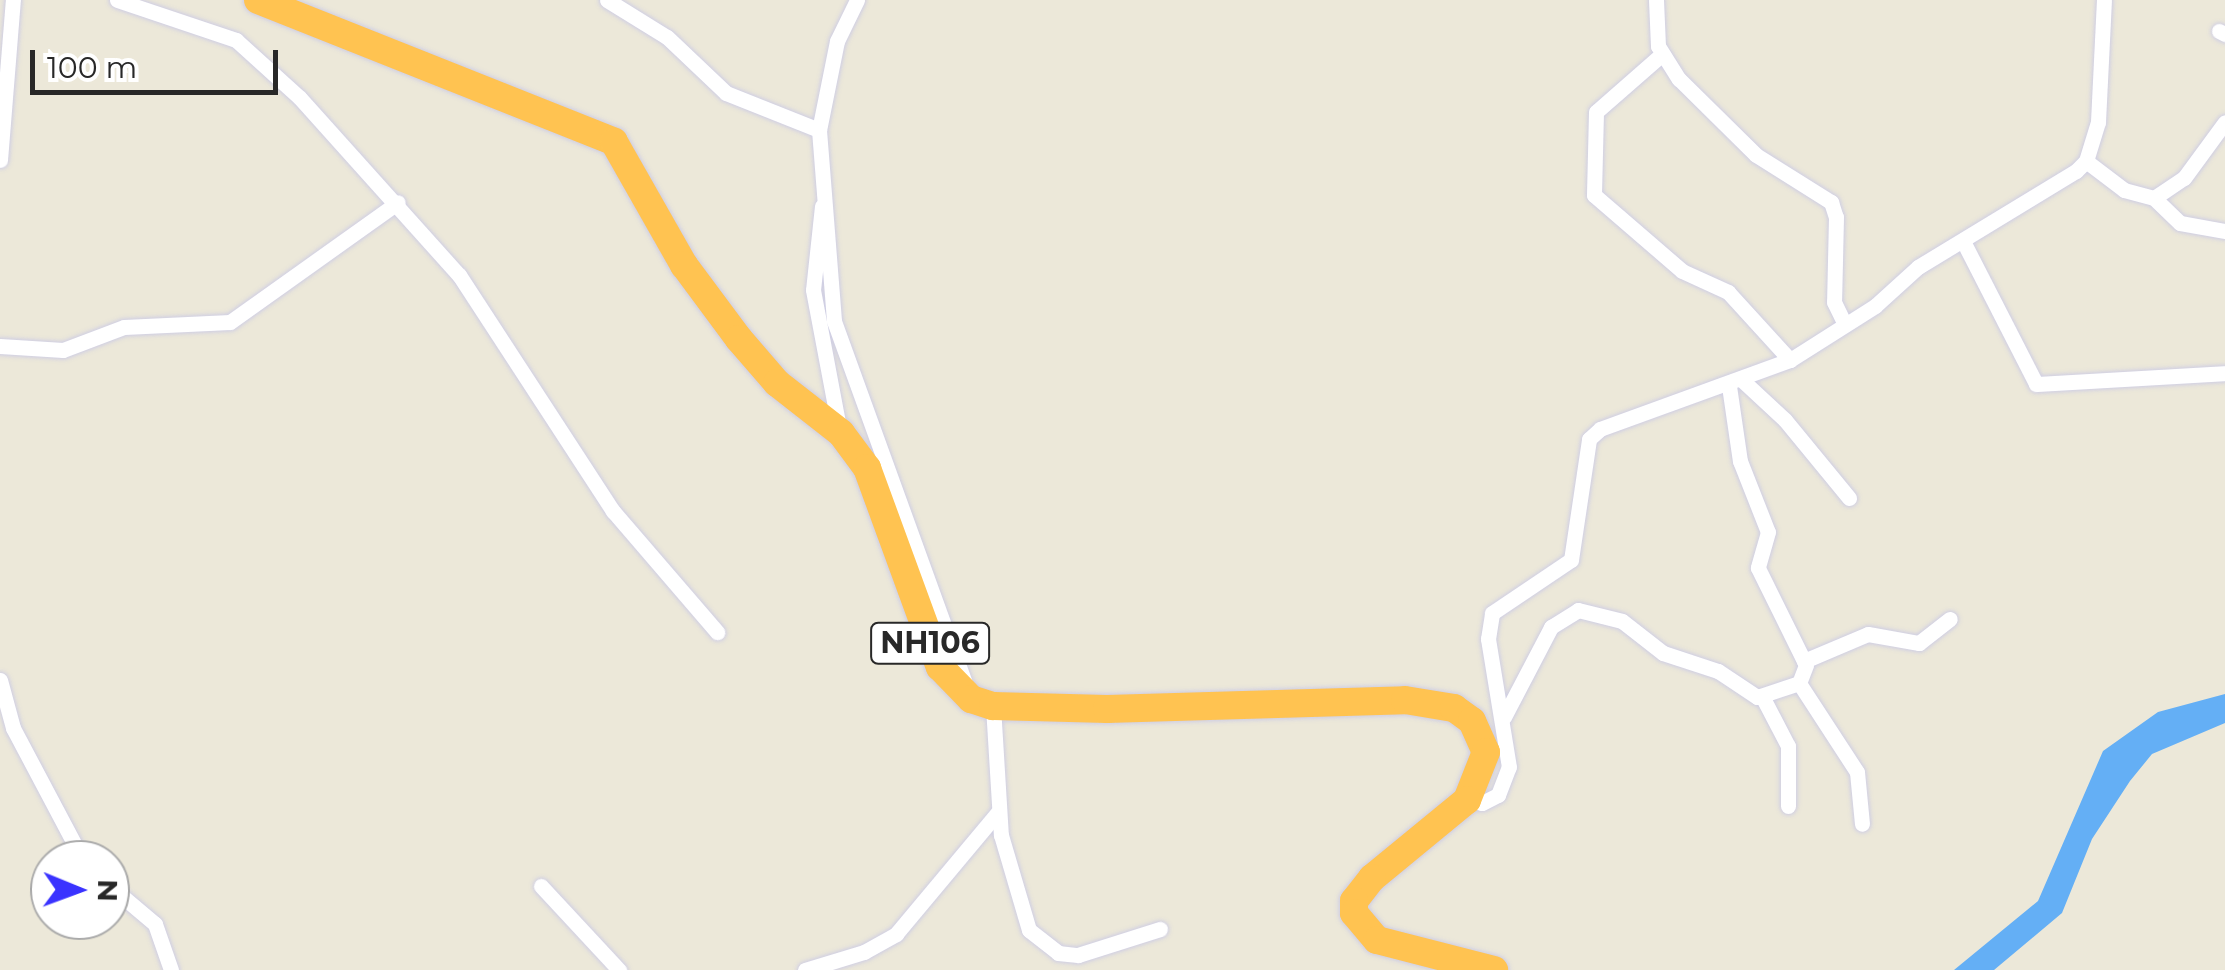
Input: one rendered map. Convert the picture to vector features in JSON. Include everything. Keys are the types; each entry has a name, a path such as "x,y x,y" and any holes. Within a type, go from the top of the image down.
{"highway":[{"name":"NH106","path":"258,0 614,142 684,265 739,339 776,383 841,433 867,468 940,667 982,703 1276,708 1429,701 1454,708 1481,736 1484,769 1468,800"},
{"path":"1468,800 1372,878 1354,902 1354,913 1377,940 1494,970"}],"street":[{"path":"0,160 13,0"},
{"path":"117,0 236,40 398,202 459,275 613,511 717,632"},
{"path":"607,0 666,38 726,93 819,130"},
{"path":"841,433 813,290 822,206 819,130 838,41 857,0"},
{"path":"1656,0 1661,55 1728,132 1830,202 1836,217 1834,302 1845,325"},
{"path":"1468,800 1490,802 1506,782 1504,716 1488,624 1500,602 1571,560 1589,439 1600,429 1736,384 1790,360 1845,325 1918,267 1964,244 2086,162 2100,105 2104,0"},
{"path":"1661,55 1596,112 1594,195 1664,258 1728,292 1790,360"},
{"path":"2154,198 2184,178 2225,122"},
{"path":"2086,162 2124,190 2154,198 2175,220 2225,231"},
{"path":"0,346 63,350 124,326 230,322 398,202"},
{"path":"822,206 832,228 834,321 843,360 887,452 982,703 1012,887 1040,944 1078,954 1160,929"},
{"path":"1964,244 2036,384 2225,373"},
{"path":"1736,384 1785,420 1849,498"},
{"path":"1736,384 1740,461 1768,532 1758,568 1804,661 1799,683 1856,772 1862,824"},
{"path":"1504,716 1552,627 1578,610 1622,621 1663,653 1718,671 1762,698 1788,746 1788,806"},
{"path":"1804,661 1868,634 1919,643 1950,619"},
{"path":"0,680 14,728 73,840"},
{"path":"1762,698 1799,683"},
{"path":"805,970 864,952 896,934 998,812"},
{"path":"541,886 619,970"},
{"path":"130,903 156,924 171,970"}],"water":[{"path":"2225,694 2225,723 2152,754 2130,781 2092,839 2062,913 1994,970 1954,970 2038,901 2103,751 2158,712"}]}
